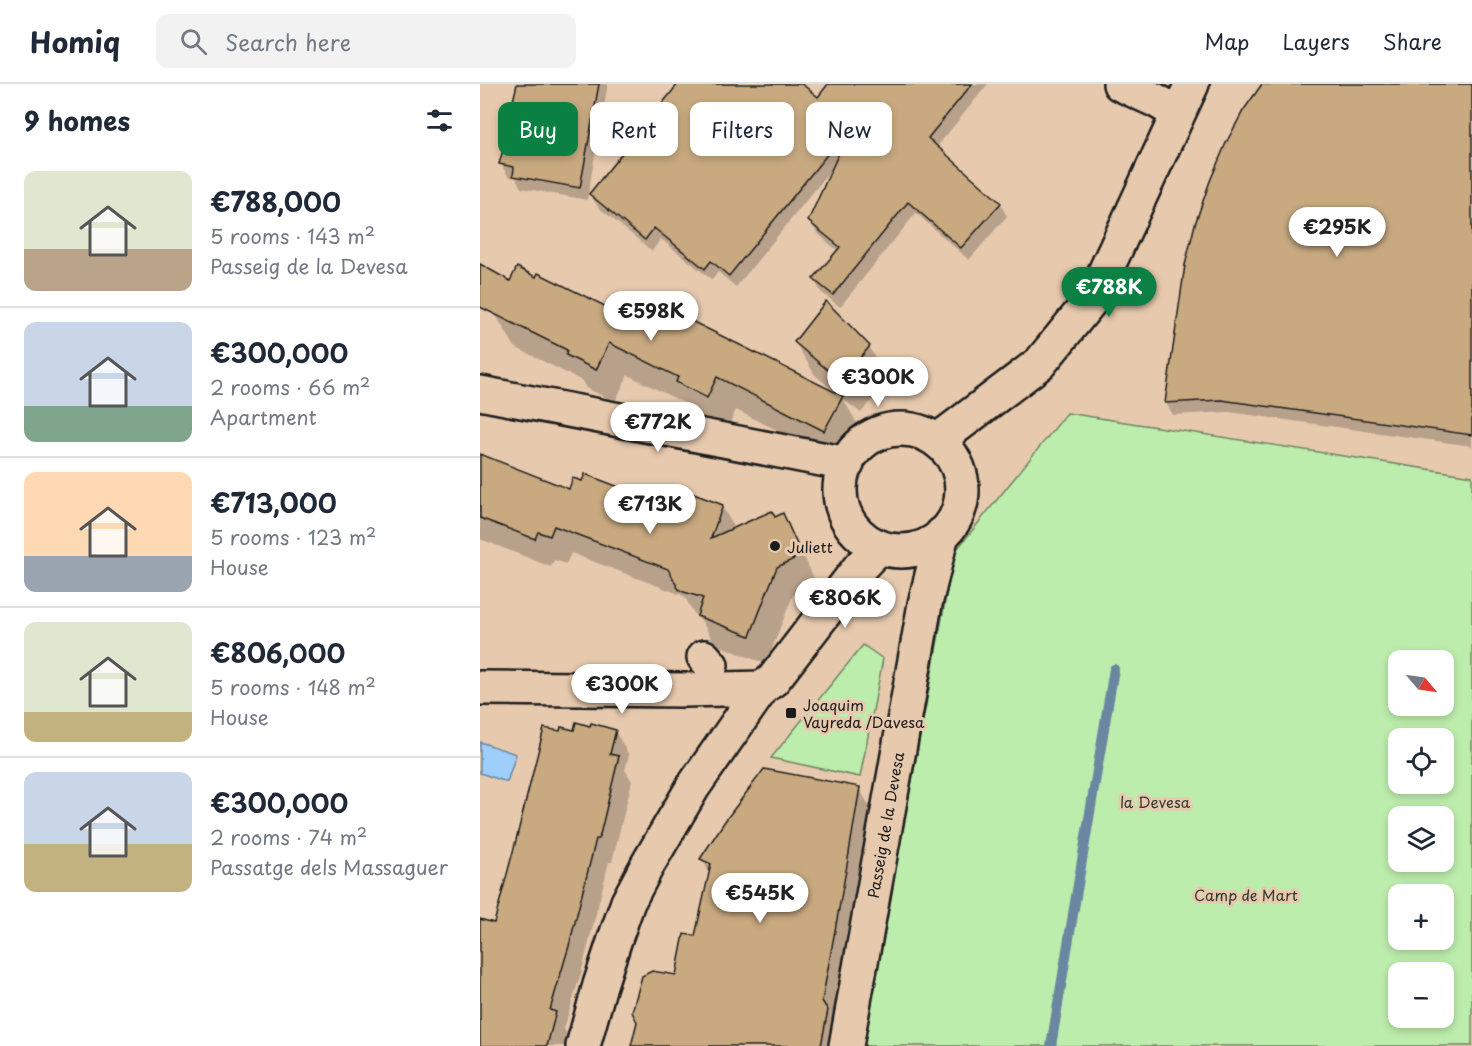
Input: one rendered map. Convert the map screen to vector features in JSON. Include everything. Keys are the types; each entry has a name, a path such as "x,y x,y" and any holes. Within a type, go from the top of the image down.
{"street":[{"path":"1120,84 1178,113"},
{"path":"937,441 1040,363 1093,298 1192,84"},
{"path":"480,393 847,464"},
{"path":"905,429 924,434 937,441 952,456 958,469 962,490 960,506 954,520 933,542 920,548 902,551 879,547 867,540 854,529 844,512 840,489 842,475 850,455 867,439 880,433 905,429"},
{"name":"Passeig de la Devesa","path":"846,1046 925,604 942,534"},
{"path":"583,1046 600,985 628,902 693,787 762,688 773,680 859,568 879,547"},
{"path":"480,688 685,690 762,688"}],"green space":[{"name":"la Devesa","path":"1067,413 1472,476 1472,1046 863,1046 954,553"},
{"path":"863,645 883,659 860,777 771,758"}],"water":[{"path":"480,742 516,754 507,782 480,773"}],"building":[{"path":"517,84 599,84 596,102 590,102 590,133 580,188 513,176 514,167 499,164 501,156 578,156 578,102 513,102"},
{"path":"678,84 802,84 818,97 828,84 972,84 928,138 1001,203 961,248 908,202 833,295 813,279 840,247 808,221 838,156 892,156 892,102 806,102 806,156 826,156 729,276 711,261 705,269 654,228 645,240 589,194 620,156 678,156 678,102 663,102"},
{"path":"1262,84 1472,84 1472,435 1221,400 1165,403 1185,265 1195,224 1226,143 1243,111"},
{"path":"480,264 510,281 517,267 536,277 538,273 619,313 627,294 647,304 649,300 843,396 824,431 717,377 707,398 676,382 678,377 609,343 596,370 566,355 567,350 480,307"},
{"path":"826,301 870,346 841,381 794,342"},
{"path":"480,454 569,489 573,478 582,481 585,474 676,509 683,490 723,505 711,538 772,511 775,517 783,513 799,549 791,553 794,559 777,567 750,636 697,616 703,598 681,591 668,569 554,526 550,536 538,532 535,539 480,518"},
{"path":"576,722 590,726 591,723 616,730 610,754 619,756 599,839 596,839 550,1010 556,1012 547,1046 480,1046 480,919 494,923 544,728 560,731 561,727 574,730"},
{"path":"764,769 860,787 822,1001 828,1010 821,1046 631,1046 637,1022 632,1012 642,976 652,971 676,975 684,934 695,936 711,864 700,859"}],"waterway":[{"path":"1051,1046 1114,669"}],"place":[{"name":"Juliett","path":"775,546"},
{"name":"Joaquim Vayreda /Davesa","path":"791,713"}],"park label":[{"name":"Camp de Mart","path":"1246,894"}]}
